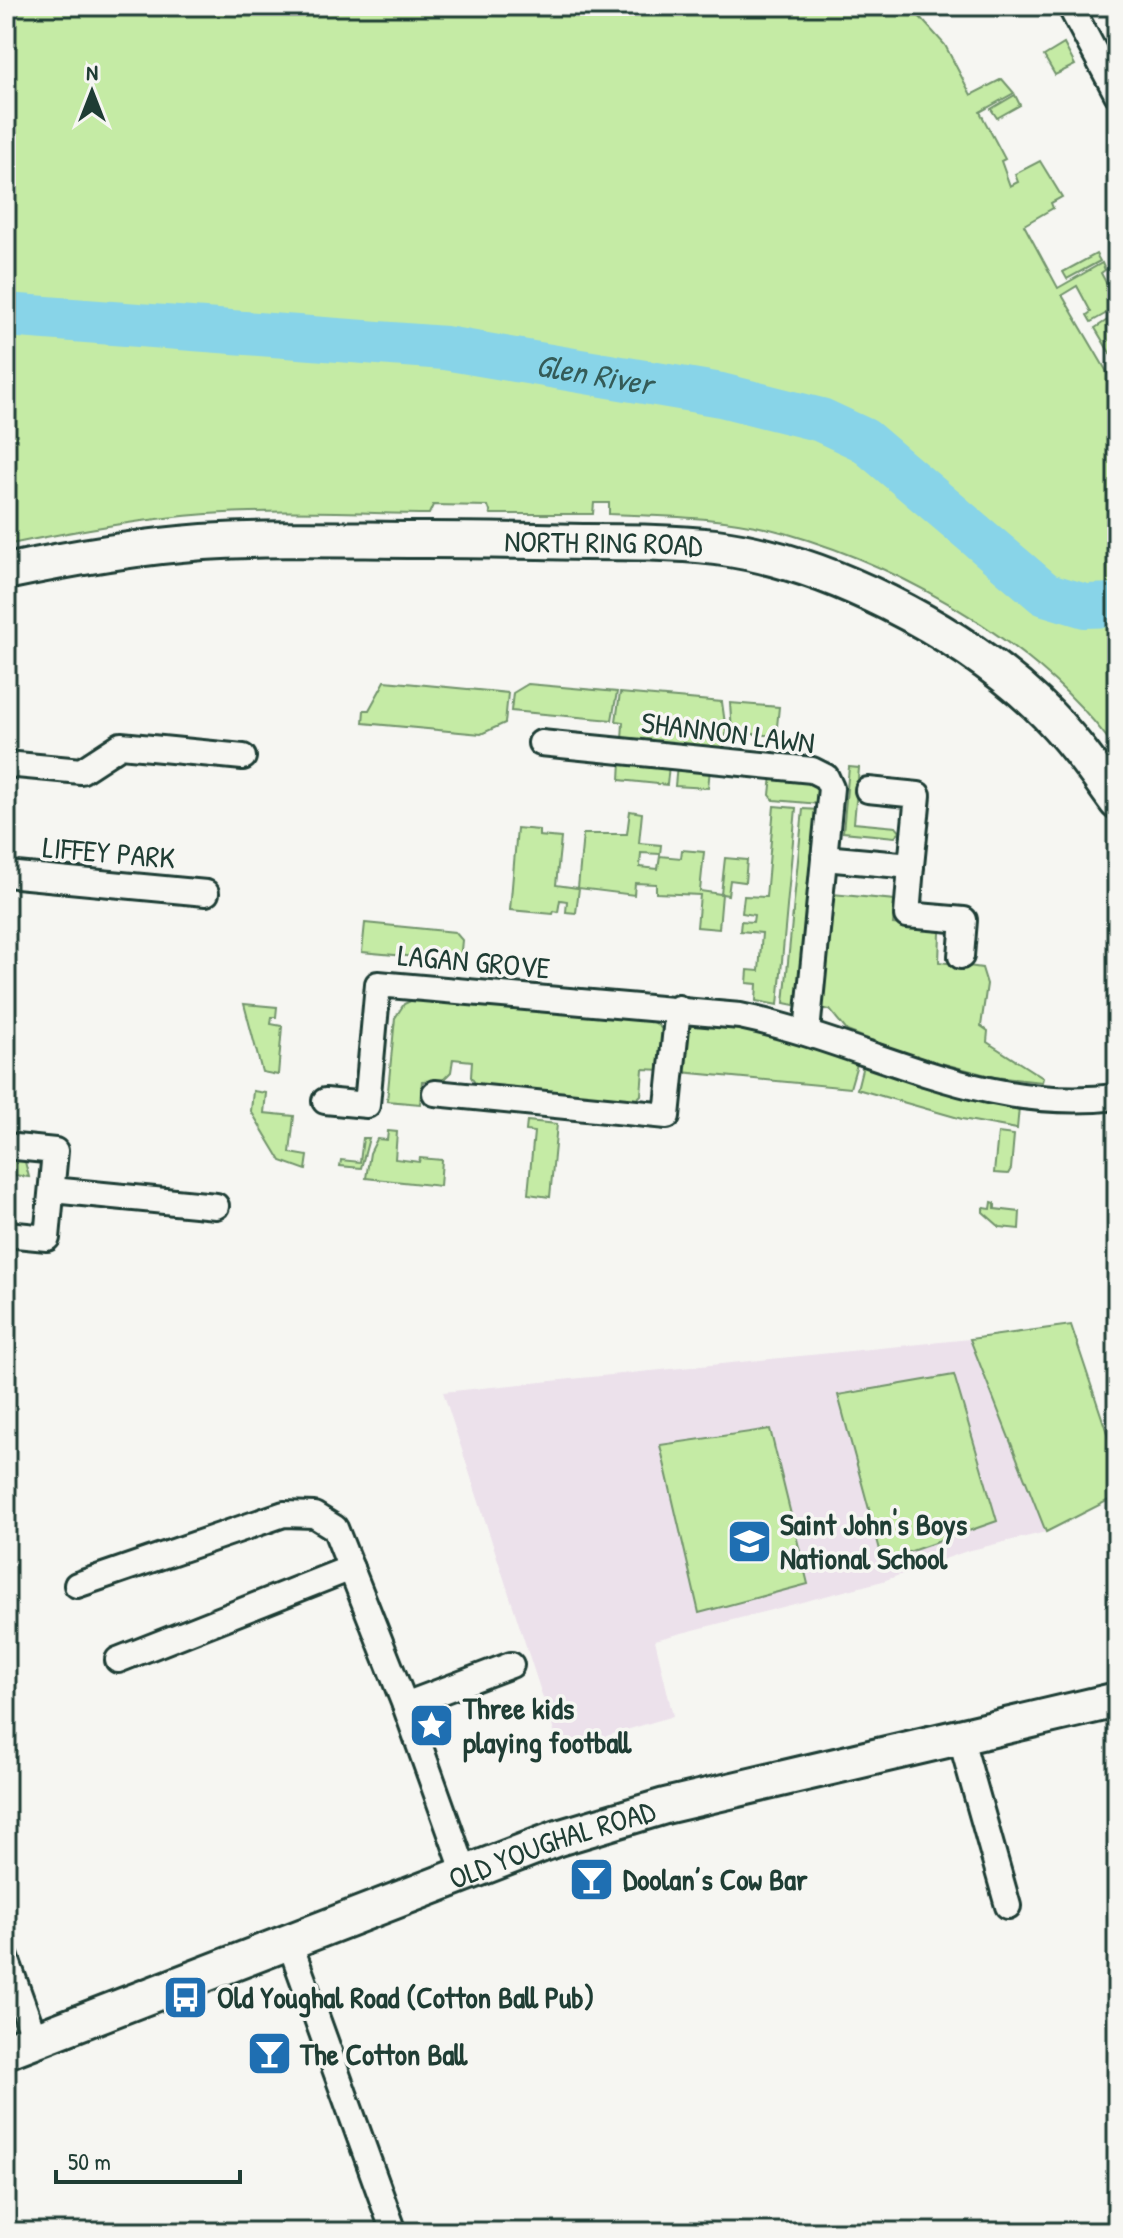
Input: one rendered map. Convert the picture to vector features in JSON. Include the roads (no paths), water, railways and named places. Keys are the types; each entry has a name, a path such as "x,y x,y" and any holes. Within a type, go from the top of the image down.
{"main road":[{"name":"NORTH RING ROAD","path":"6,572 153,546 262,540 635,543 717,547 755,554 798,566 897,608 978,656 1040,706 1069,738 1117,802"},
{"name":"OLD YOUGHAL ROAD","path":"21,2045 558,1838 665,1806 1117,1700"}],"street":[{"path":"1070,6 1108,57 1117,94"},
{"name":"SHANNON LAWN","path":"541,743 818,771 826,777 831,788 807,1032"},
{"path":"6,764 81,771 121,745 243,757"},
{"path":"868,790 918,795 907,915 964,920 961,956"},
{"path":"824,858 911,866"},
{"name":"LIFFEY PARK","path":"6,874 206,893"},
{"name":"LAGAN GROVE","path":"325,1101 367,1105 378,984 678,1008 740,1016 807,1032 829,1042 981,1091 1054,1099 1117,1097"},
{"path":"435,1093 667,1116 678,1008"},
{"path":"6,1146 55,1151 47,1238 6,1234"},
{"path":"52,1190 216,1206"},
{"path":"77,1585 284,1514 314,1515 335,1528 405,1705 465,1873"},
{"path":"118,1660 351,1568"},
{"path":"405,1705 511,1665"},
{"path":"960,1736 1008,1906"},
{"path":"289,1941 394,2232"},
{"path":"6,1958 21,2045"}],"waterway":[{"name":"Glen River","path":"6,315 445,348 721,395 821,420 864,440 1045,594 1085,606 1117,605"}],"place":[{"name":"Saint John's Boys National School","path":"749,1541"},
{"name":"Three kids playing football","path":"432,1725"},
{"name":"Doolan’s Cow Bar","path":"592,1879"},
{"name":"Old Youghal Road (Cotton Ball Pub)","path":"186,1997"},
{"name":"The Cotton Ball","path":"269,2054"}]}
